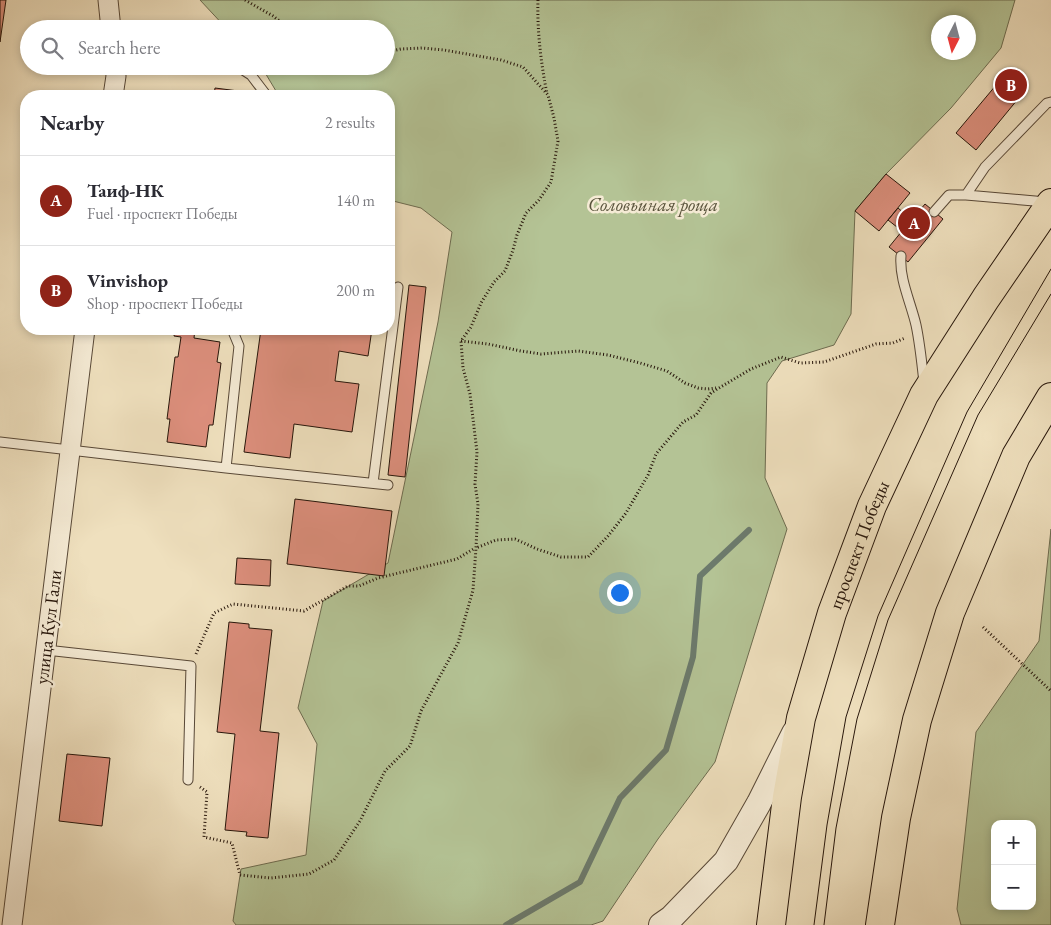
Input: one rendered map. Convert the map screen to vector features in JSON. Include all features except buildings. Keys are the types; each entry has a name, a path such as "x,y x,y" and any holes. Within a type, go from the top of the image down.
{"main road":[{"name":"проспект Победы","path":"771,925 787,797 801,718 832,613 872,506 924,395 986,298 1051,203"},
{"path":"880,925 896,818 917,720 950,613 1016,456 1051,397"}],"street":[{"path":"108,0 110,20"},
{"path":"114,90 116,75"},
{"name":"улица Кул Гали","path":"12,925 84,335"},
{"path":"661,925 671,918 726,860 759,803 801,718"}],"lane":[{"path":"252,75 263,90"},
{"path":"966,195 985,167 1046,102 1051,102"},
{"path":"934,212 949,195 1051,203"},
{"path":"901,256 900,267 922,352 924,395"},
{"path":"395,310 398,287"},
{"path":"226,468 239,346 234,335"},
{"path":"372,483 392,335"},
{"path":"0,442 388,485"},
{"path":"46,650 191,666 188,780"}],"path":[{"path":"245,0 278,20"},
{"path":"188,780 207,792 204,837 232,843 240,874 271,878 309,874 334,860 360,821 385,771 410,746 421,711 458,643 473,590 478,504 475,484 477,452 470,394 462,368 461,341 471,327 481,303 494,282 505,272 526,213 539,200 551,182 558,141 542,63 537,17 538,0"},
{"path":"395,50 422,48 460,52 501,60 523,67 548,95"},
{"path":"191,666 214,613 233,604 304,611 348,586 360,586 378,578 457,559 476,548 496,540 515,539 561,557 588,556 608,536 626,513 648,476 656,454 683,422 696,415 710,393 751,369 781,357 800,363 824,362 876,344 893,343 908,336"},
{"path":"461,341 541,354 578,351 608,355 667,372 698,388 719,388"},
{"path":"982,627 1051,691"}],"green space":[{"name":"Соловьиная роща","path":"200,0 1015,0 1001,48 951,108 886,174 855,211 851,314 834,345 782,361 767,383 765,478 787,529 715,762 658,839 603,921 591,925 236,925 233,921 241,869 306,855 317,744 298,708 323,601 388,563 438,322 452,232 421,208 395,202 395,90 275,90 266,75 395,75 395,20 219,20"},
{"path":"1051,529 1051,925 961,925 957,909 976,732 1039,641"}],"waterway":[{"path":"506,925 580,882 620,798 666,750 693,657 700,576 749,530"}],"tram line":[{"path":"814,925 827,825 846,717 878,616 967,412 1051,269"},
{"path":"824,925 836,828 857,719 888,620 978,415 1051,294"}],"place":[{"name":"Vinvishop","path":"1011,85"},
{"name":"Таиф-НК","path":"914,223"}]}
